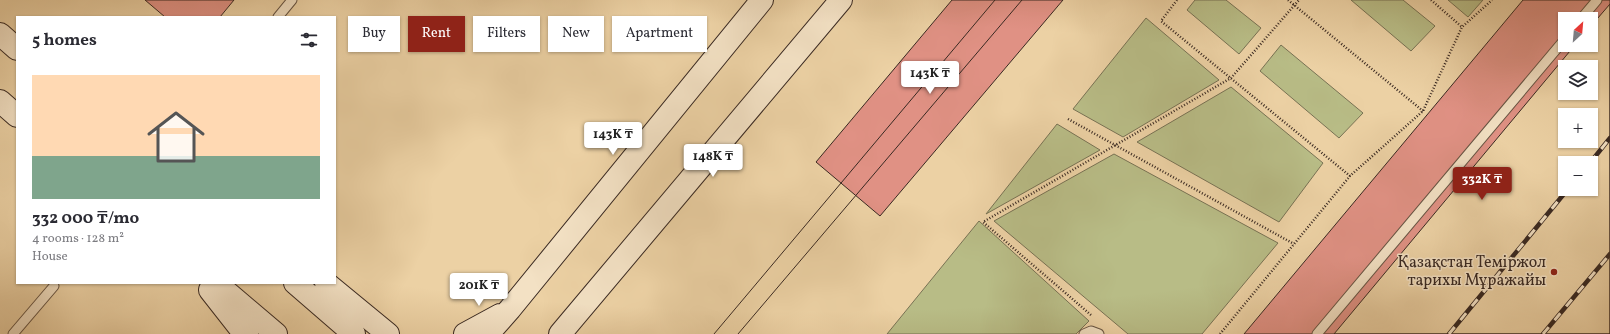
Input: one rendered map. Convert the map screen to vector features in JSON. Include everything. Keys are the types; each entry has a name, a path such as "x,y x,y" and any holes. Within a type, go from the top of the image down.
{"street":[{"path":"488,334 762,0"},
{"path":"560,334 841,0"},
{"path":"0,34 16,48"},
{"path":"0,101 16,115"},
{"path":"205,284 239,327 247,334"},
{"path":"217,284 276,334"},
{"path":"296,284 354,334"},
{"path":"327,284 388,334"},
{"path":"465,334 510,309"}],"lane":[{"path":"279,16 292,0"},
{"path":"1588,12 1597,0"},
{"path":"1317,334 1558,47"},
{"path":"13,334 54,286"},
{"path":"1084,334 1091,331 1099,334"}],"path":[{"path":"1177,0 1161,21 1350,176"},
{"path":"1288,0 1423,111"},
{"path":"1096,319 983,222 1231,78 1299,0"},
{"path":"1431,0 1462,27"},
{"path":"1220,334 1350,176 1423,111 1462,27 1492,0"},
{"path":"1068,119 1294,244"}],"green space":[{"path":"1195,0 1226,0 1261,28 1239,54 1187,10"},
{"path":"1351,0 1403,0 1435,26 1411,51"},
{"path":"1448,0 1483,0 1468,17"},
{"path":"1146,18 1219,80 1123,137 1073,109"},
{"path":"1281,45 1363,113 1339,138 1260,71"},
{"path":"1231,87 1323,163 1279,222 1137,142"},
{"path":"1057,124 1100,150 986,214"},
{"path":"1114,154 1278,243 1202,334 1128,334 994,221"},
{"path":"979,221 1089,321 1076,334 887,334"}],"building":[{"path":"145,0 234,0 221,16 164,16"},
{"path":"952,0 1063,0 880,216 816,162"},
{"path":"1523,0 1610,0 1610,334 1244,334"},
{"path":"1610,4 1610,334 1334,334 1558,65 1558,100 1598,100 1598,60 1562,60 1569,52 1598,52 1598,18"}],"tram line":[{"path":"714,334 995,0"},
{"path":"738,334 1022,0"}],"railway":[{"path":"1596,156 1610,138"},
{"path":"1449,334 1562,196"},
{"path":"1543,334 1610,254"}],"place":[{"name":"Қазақстан Теміржол тарихы Мұражайы","path":"1554,272"}]}
